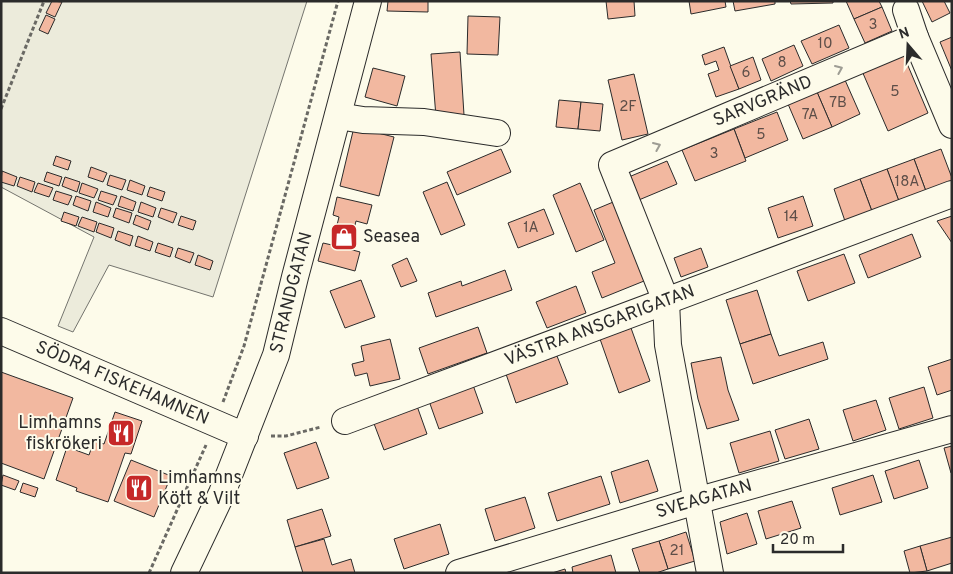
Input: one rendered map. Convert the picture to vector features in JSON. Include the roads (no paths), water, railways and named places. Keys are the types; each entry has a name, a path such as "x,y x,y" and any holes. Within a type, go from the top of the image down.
{"street":[{"name":"STRANDGATAN","path":"184,573 222,493 276,355 368,1"},
{"path":"906,10 915,37 952,125"},
{"name":"SARVGRÄND","path":"666,301 612,165 915,37"},
{"path":"338,116 362,120 424,122 497,133"},
{"name":"VÄSTRA ANSGARIGATAN","path":"345,421 952,194"},
{"path":"666,301 668,345 710,573"},
{"name":"SÖDRA FISKEHAMNEN","path":"1,331 245,436"},
{"name":"SVEAGATAN","path":"459,573 696,501 952,429"}],"place":[{"name":"Seasea","path":"344,237"},
{"name":"Limhamns fiskrökeri","path":"121,433"},
{"name":"Limhamns Kött & Vilt","path":"139,488"}]}
